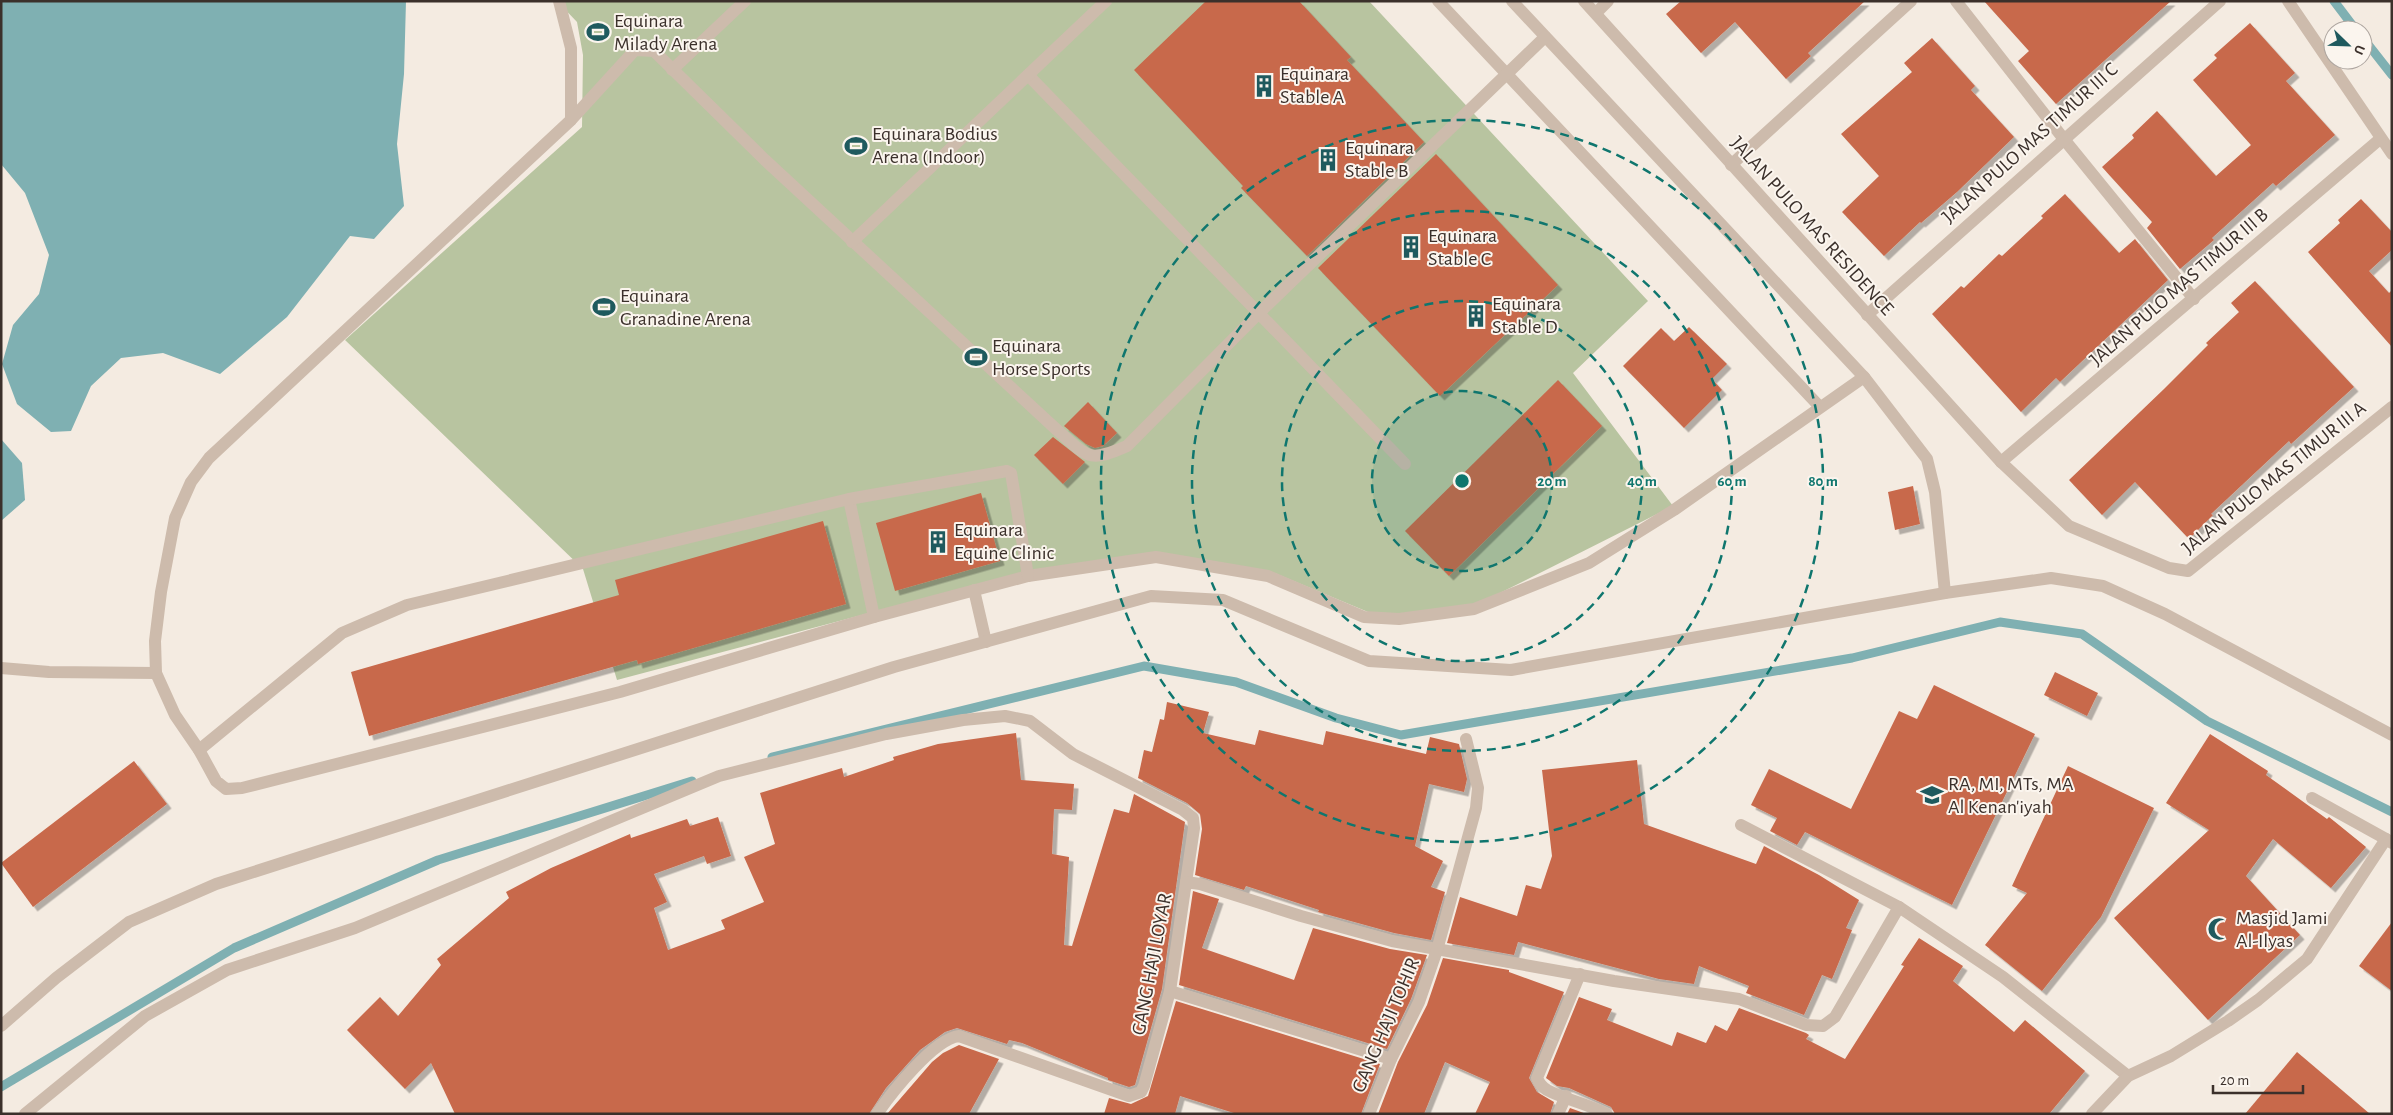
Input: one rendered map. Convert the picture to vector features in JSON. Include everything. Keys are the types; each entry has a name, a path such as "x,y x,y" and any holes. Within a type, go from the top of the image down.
{"street":[{"path":"558,1 571,48 571,120"},
{"path":"672,70 745,1"},
{"path":"852,242 1106,1"},
{"path":"1438,1 1820,407"},
{"path":"1512,1 1864,377 1927,458 1936,492 1945,593"},
{"name":"JALAN PULO MAS RESIDENCE","path":"1584,1 2001,462"},
{"path":"1596,13 1608,1"},
{"path":"1731,165 1911,1"},
{"path":"1956,1 2063,138 2194,299"},
{"name":"JALAN PULO MAS TIMUR III C","path":"1867,315 2063,138 2220,1"},
{"path":"2288,1 2392,154"},
{"path":"1545,37 1258,314 1127,446 1102,457 1085,454 1057,430 852,242 654,51 635,50 571,120 209,458 191,482 176,518 161,592 155,641 156,673 175,715 200,750 216,781 226,790 242,788 620,692 874,618 1028,576 1156,557 1268,576 1364,617 1398,620 1474,609 1589,563 1674,510 1864,377"},
{"path":"1028,75 1405,464"},
{"name":"JALAN PULO MAS TIMUR III B","path":"2001,462 2380,139"},
{"name":"JALAN PULO MAS TIMUR III A","path":"2001,462 2069,526 2169,568 2188,571 2392,407"},
{"path":"200,750 342,633 407,605 849,498 1007,471 1011,473 1028,576"},
{"path":"849,498 874,618"},
{"path":"1,1026 56,978 129,922 216,884 894,667 1151,596 1223,600 1369,661 1511,670 1945,593 2051,578 2103,586 2166,614 2392,735"},
{"path":"974,590 986,642"},
{"path":"1,668 48,672 156,673"},
{"path":"25,1114 145,1016 227,970 355,928 719,776 886,734 963,720 1005,716 1030,721 1073,754 1183,810 1192,818 1194,828 1186,882"},
{"name":"GANG HAJI TOHIR","path":"1369,1114 1391,1059 1419,1002 1437,950 1476,808 1478,788 1466,739"},
{"path":"2092,1114 2128,1076 2171,1056 2228,1021 2301,965 2318,944 2389,841 2312,798"},
{"path":"1741,825 1899,907 2003,976 2128,1076"},
{"name":"GANG HAJI LOYAR","path":"877,1114 896,1087 940,1044 949,1037 960,1036 1129,1096 1136,1095 1144,1086 1170,991 1186,882 1200,884 1301,916 1392,941 1580,974 1739,999 1806,1025 1823,1026 1835,1017 1899,907"},
{"path":"1580,974 1537,1078 1538,1083 1547,1090 1607,1114"},
{"path":"1170,991 1391,1059"},
{"path":"1558,1114 1566,1096"}],"green space":[{"name":"Equinara Horse Sports","path":"557,1 1369,1 1648,301 1573,373 1673,506 1478,604 1402,616 1368,612 1272,572 1160,554 877,611 617,680 583,569 345,340 582,127 583,55 577,22"}],"water":[{"path":"1,1 406,1 404,74 397,144 404,206 374,239 350,236 287,317 220,374 163,353 121,358 91,386 71,431 51,432 17,404 2,364 13,325 39,294 49,255 25,193 1,164"},
{"path":"1,439 22,463 25,500 1,521"}],"building":[{"path":"1206,1 1299,1 1351,57 1347,60 1424,142 1307,256 1241,188 1243,186 1134,70"},
{"path":"1681,1 1865,1 1808,53 1811,56 1786,79 1735,22 1701,53 1666,14"},
{"path":"1984,1 2171,1 2056,104 2018,61 2029,51"},
{"path":"2250,23 2295,73 2286,81 2335,135 2276,186 2273,183 2212,238 2214,240 2180,269 2147,228 2152,222 2102,167 2134,138 2132,135 2157,111 2216,176 2251,145 2193,80 2217,58 2214,55"},
{"path":"1932,38 1975,86 1971,90 2014,137 1957,192 1920,222 1884,256 1842,212 1879,176 1841,134 1912,72 1904,63"},
{"path":"1436,154 1558,285 1440,396 1318,268"},
{"path":"2065,194 2119,253 2135,239 2168,280 2060,382 2056,378 2021,412 1932,314 1961,286 1964,288 1999,254 2002,256 2043,218 2041,216"},
{"path":"2361,199 2392,232 2392,250 2369,271 2389,293 2392,290 2392,347 2308,252 2340,223 2338,220"},
{"path":"2255,281 2354,387 2291,444 2289,441 2211,514 2213,515 2189,539 2135,482 2102,515 2069,480 2164,389 2208,345 2206,343 2239,312 2231,303"},
{"path":"1689,327 1727,364 1712,379 1722,390 1684,428 1623,366 1661,328 1674,341"},
{"path":"1558,380 1602,426 1449,576 1405,531"},
{"path":"1088,402 1117,433 1103,446 1095,448 1086,444 1064,426"},
{"path":"1053,437 1085,462 1063,484 1034,455"},
{"path":"1913,486 1920,524 1895,530 1888,492"},
{"name":"Equinara Equine Clinic","path":"981,493 1000,561 895,591 876,523"},
{"path":"823,521 846,604 638,664 637,660 369,736 351,672 619,595 615,580"},
{"path":"2055,672 2098,693 2087,716 2044,695"},
{"name":"RA, MI, MTs, MA Al Kenan'iyah","path":"1934,685 2035,734 1952,905 1805,832 1797,845 1770,831 1777,818 1751,805 1769,769 1851,809 1899,711 1917,719"},
{"path":"1167,702 1209,712 1203,733 1255,745 1259,730 1323,745 1326,731 1426,754 1430,737 1459,744 1467,779 1464,792 1429,784 1415,846 1443,861 1431,887 1445,892 1431,940 1394,933 1318,912 1319,910 1246,886 1244,890 1195,875 1202,829 1200,814 1187,803 1138,778 1144,750 1152,752 1160,719 1164,720"},
{"path":"1016,733 1021,780 1074,784 1072,810 1054,809 1052,854 1069,857 1064,945 1072,946 1114,809 1129,813 1134,794 1185,822 1162,989 1135,1085 1129,1087 1108,1080 1108,1078 1022,1043 1009,1040 1007,1044 957,1028 945,1032 920,1050 886,1088 869,1114 455,1114 431,1063 405,1089 347,1030 380,997 398,1016 441,965 437,959 509,898 506,892 551,868 630,834 631,838 687,819 690,826 718,817 731,856 707,864 704,856 654,874 667,902 654,908 668,950 725,929 721,920 764,902 744,857 775,844 760,793 842,768 844,777 894,760 893,757 938,744"},
{"path":"2210,734 2268,771 2266,775 2327,819 2329,817 2366,847 2331,888 2273,839 2246,876 2300,935 2208,1020 2114,918 2209,830 2166,803"},
{"path":"1637,760 1644,824 1756,864 1764,846 1819,875 1859,900 1846,928 1852,930 1832,979 1822,975 1804,1015 1746,993 1749,986 1699,966 1694,984 1659,979 1518,942 1514,955 1447,943 1460,897 1517,916 1526,885 1541,889 1552,856 1542,770"},
{"path":"134,761 167,804 33,907 1,863"},
{"path":"2068,766 2154,808 2101,917 2042,991 1985,945 2027,893 2012,886"},
{"path":"1193,891 1219,899 1202,948 1294,980 1313,928 1390,949 1427,955 1411,999 1387,1049 1179,985"},
{"path":"2392,922 2392,991 2359,966"},
{"path":"1919,938 1963,966 1953,981 2014,1032 2025,1020 2085,1071 2049,1114 1615,1114 1611,1107 1569,1088 1557,1086 1546,1078 1579,997 1612,1009 1607,1020 1672,1046 1677,1032 1706,1043 1715,1025 1727,1031 1739,1008 1806,1033 1809,1035 1806,1039 1845,1059 1904,966 1901,965"},
{"path":"1443,958 1509,970 1509,972 1564,992 1529,1078 1537,1092 1554,1102 1550,1114 1475,1114 1490,1082 1445,1062 1424,1114 1378,1114 1398,1062 1427,1005"},
{"path":"1176,1001 1380,1064 1361,1114 1237,1114 1180,1096 1175,1114 1104,1114 1109,1098 1131,1104 1148,1096"},
{"path":"959,1045 999,1059 969,1114 887,1114 932,1062 943,1053"},
{"path":"2297,1052 2370,1114 2245,1114"},
{"path":"1570,1108 1581,1112 1586,1114 1567,1114"}],"waterway":[{"path":"2334,1 2348,20"},
{"path":"2373,51 2392,75"},
{"path":"772,757 1144,666 1236,682 1336,718 1401,735 1852,658 2000,622 2082,634 2207,721 2392,812"},
{"path":"1,1087 234,948 438,860 692,781"}],"place":[{"name":"Equinara Milady Arena","path":"598,32"},
{"name":"Equinara Stable A","path":"1264,86"},
{"name":"Equinara Bodius Arena (Indoor)","path":"856,146"},
{"name":"Equinara Stable B","path":"1328,160"},
{"name":"Equinara Stable C","path":"1411,247"},
{"name":"Equinara Granadine Arena","path":"604,307"},
{"name":"Equinara Stable D","path":"1476,316"},
{"name":"Equinara Horse Sports","path":"976,357"},
{"name":"Equinara Equine Clinic","path":"938,542"},
{"name":"RA, MI, MTs, MA Al Kenan'iyah","path":"1932,795"},
{"name":"Masjid Jami Al-Ilyas","path":"2219,929"}]}
